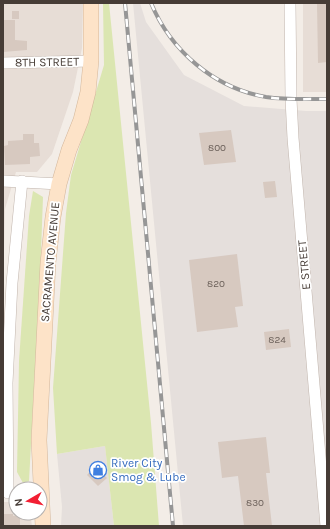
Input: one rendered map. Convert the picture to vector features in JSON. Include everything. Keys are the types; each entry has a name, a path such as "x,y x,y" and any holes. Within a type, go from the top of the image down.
{"main road":[{"name":"SACRAMENTO AVENUE","path":"41,481 39,440 48,262 53,217 59,184 69,150 85,106 90,77 91,3"}],"street":[{"name":"E STREET","path":"290,3 290,99 292,138 326,526"},
{"name":"8TH STREET","path":"3,63 91,61"},
{"path":"9,481 5,383 7,283 22,181"},
{"path":"3,182 22,181 59,184"}],"shaded area":[{"path":"3,3 83,3 82,48 73,92 52,154 37,172 16,172 5,209 3,296"},
{"path":"133,3 140,3 146,22 184,75 244,106 306,111 327,111 327,526 183,526"},
{"path":"303,3 327,3 327,92 303,92"},
{"path":"105,446 114,526 61,526 62,507 57,454"},
{"path":"3,502 8,502 8,521 31,521 32,526 3,526"}],"green space":[{"path":"103,3 109,3 151,423 159,526 114,526 105,446 57,454 53,388 66,213 71,175 104,65"},
{"path":"33,191 43,197 40,279 29,481 22,481 17,472 19,361 29,216"}],"building":[{"path":"317,3 327,3 327,62 318,63"},
{"path":"12,11 19,11 19,19 12,19"},
{"path":"3,20 15,20 15,40 27,41 27,50 3,52"},
{"path":"231,130 236,162 204,165 199,133"},
{"path":"23,134 34,134 34,143 39,143 40,156 30,157 30,164 5,165 4,146 8,145 8,141 23,140"},
{"path":"275,181 277,197 265,198 263,182"},
{"path":"237,254 243,306 235,307 238,327 197,332 189,260"},
{"path":"289,329 291,347 266,350 264,332"},
{"path":"266,437 270,473 266,473 272,526 244,526 238,476 222,478 218,442"},
{"path":"95,466 107,478 98,486 87,475"},
{"path":"3,514 8,514 8,521 20,521 20,525 3,526"}],"railway":[{"path":"125,3 173,526"},
{"path":"151,3 170,37 196,65 212,76 229,85 266,97 289,99 327,99"}],"place":[{"name":"River City Smog & Lube","path":"98,470"}]}
